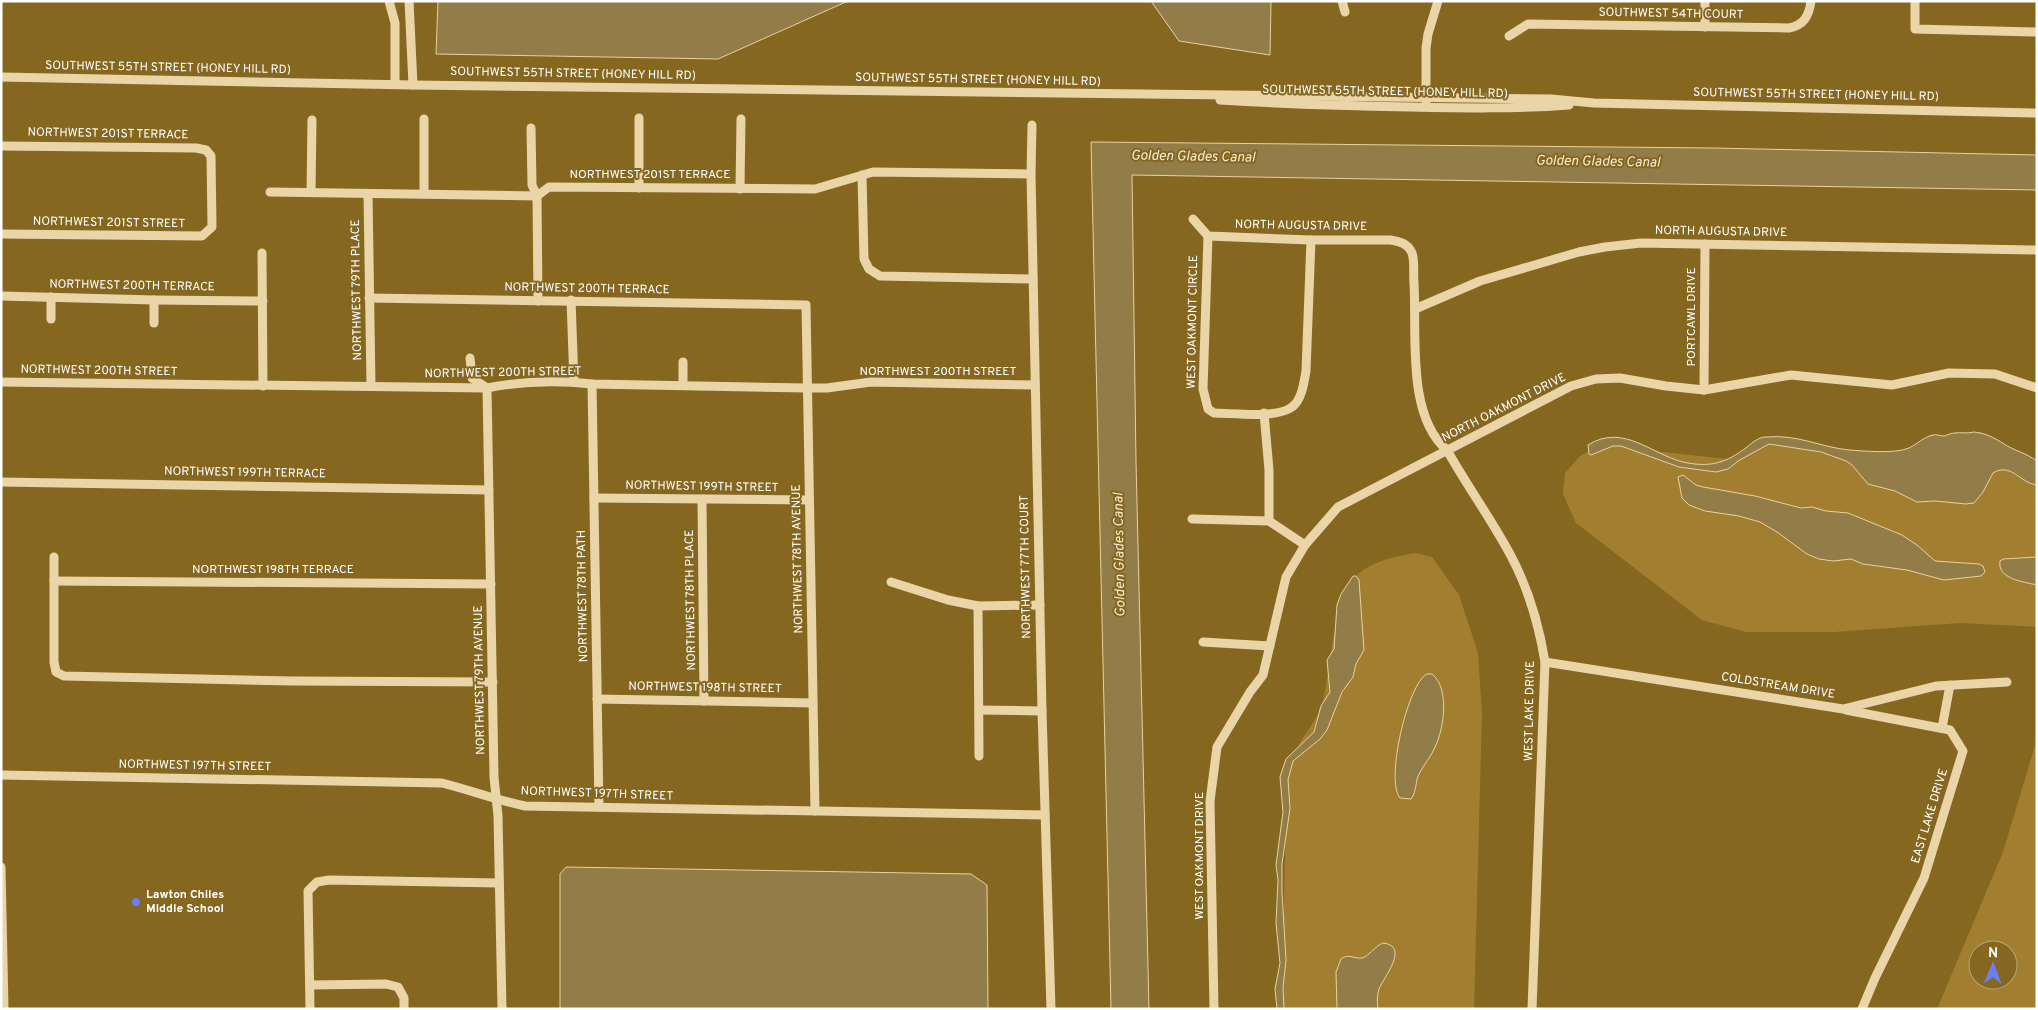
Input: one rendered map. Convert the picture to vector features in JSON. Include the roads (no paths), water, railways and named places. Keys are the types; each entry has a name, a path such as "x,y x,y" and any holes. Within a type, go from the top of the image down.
{"street":[{"path":"388,1 395,23 395,84"},
{"path":"409,1 413,85"},
{"path":"1342,1 1345,12"},
{"path":"1426,107 1426,48 1428,34 1438,1"},
{"path":"1704,27 1705,1"},
{"name":"SOUTHWEST 54TH COURT","path":"1509,36 1528,24 1789,28 1805,21 1811,1"},
{"path":"1915,1 1914,29 2037,32"},
{"name":"SOUTHWEST 55TH STREET (HONEY HILL RD)","path":"1,77 413,85 1551,99 1594,103 2037,113"},
{"name":"SOUTHWEST 55TH STREET (HONEY HILL RD)","path":"1145,95 1292,104 1426,107 1492,108 1594,103"},
{"path":"639,118 639,188"},
{"path":"424,119 424,194"},
{"path":"740,189 741,119"},
{"path":"311,192 312,120"},
{"name":"NORTHWEST 77TH COURT","path":"1032,125 1031,174 1042,711 1051,1009"},
{"path":"531,128 532,186 537,196 538,301"},
{"name":"NORTHWEST 201ST TERRACE","path":"1,146 196,148 206,150 211,156 212,227"},
{"name":"NORTHWEST 201ST TERRACE","path":"270,192 537,196 549,187 814,189 873,172 1031,174"},
{"path":"862,175 864,259 869,269 880,276 1033,279"},
{"name":"NORTHWEST 79TH PLACE","path":"368,194 371,386"},
{"path":"1193,220 1208,236"},
{"name":"NORTHWEST 201ST STREET","path":"1,234 202,236 212,227"},
{"name":"NORTH AUGUSTA DRIVE","path":"1208,236 1311,240 1390,240 1402,242 1412,252"},
{"name":"WEST OAKMONT CIRCLE","path":"1208,236 1203,388 1208,409 1214,413 1264,413"},
{"path":"1269,521 1269,470 1264,413 1280,413 1292,407 1304,386 1311,240"},
{"name":"NORTH AUGUSTA DRIVE","path":"1415,309 1480,281 1579,252 1641,243 2037,250"},
{"name":"PORTCAWL DRIVE","path":"1704,390 1705,244"},
{"name":"WEST LAKE DRIVE","path":"1412,252 1415,309 1414,357 1423,412 1436,442 1447,450 1511,556 1524,583 1539,626 1545,662 1532,1009"},
{"path":"262,253 263,386"},
{"name":"NORTHWEST 200TH TERRACE","path":"1,296 262,301"},
{"path":"51,297 51,319"},
{"name":"NORTHWEST 200TH TERRACE","path":"369,298 806,305"},
{"path":"154,300 154,323"},
{"path":"571,300 574,382"},
{"name":"NORTHWEST 78TH AVENUE","path":"806,305 815,811"},
{"path":"470,358 472,378 487,388"},
{"path":"683,362 683,385"},
{"name":"NORTH OAKMONT DRIVE","path":"1305,545 1338,507 1571,386 1596,379 1620,378 1704,390 1791,375 1892,385 1948,373 1995,374 2037,388"},
{"name":"NORTHWEST 200TH STREET","path":"1,382 487,388 515,383 574,382 592,384 808,388 827,388 872,382 1035,385"},
{"name":"NORTHWEST 78TH PATH","path":"592,384 599,807"},
{"name":"NORTHWEST 79TH AVENUE","path":"487,388 494,777 498,800 502,1009"},
{"name":"NORTHWEST 199TH TERRACE","path":"1,482 489,490"},
{"name":"NORTHWEST 199TH STREET","path":"594,498 809,500"},
{"name":"NORTHWEST 78TH PLACE","path":"702,499 704,701"},
{"path":"1192,519 1269,521 1305,545"},
{"name":"WEST OAKMONT DRIVE","path":"1214,1009 1210,801 1218,747 1250,692 1263,676 1286,577 1305,545"},
{"path":"54,557 54,662 56,672 64,676 293,681 493,682"},
{"name":"NORTHWEST 198TH TERRACE","path":"54,581 491,584"},
{"path":"891,582 948,600 978,606 1040,605"},
{"path":"978,606 979,756"},
{"path":"1203,642 1270,646"},
{"name":"COLDSTREAM DRIVE","path":"1545,662 1843,709 1936,686 2007,682"},
{"path":"1843,709 1942,728 1950,685"},
{"name":"NORTHWEST 198TH STREET","path":"598,699 813,703"},
{"path":"979,710 1042,711"},
{"name":"EAST LAKE DRIVE","path":"1862,1009 1875,978 1924,878 1963,752 1950,730 1942,728"},
{"name":"NORTHWEST 197TH STREET","path":"1,775 442,783 525,806 1045,815"},
{"path":"1,867 4,1009"},
{"path":"310,1009 308,891 317,882 329,880 499,883"},
{"path":"310,986 386,984 398,988 404,998 404,1009"}],"water":[{"path":"438,1 848,1 718,59 436,54"},
{"path":"1151,1 1271,1 1270,55 1179,41"},
{"name":"Golden Glades Canal","path":"1091,142 1713,148 2037,155 2037,190 1132,175 1136,461 1149,1009 1111,1009"},
{"path":"1974,432 1990,436 2037,461 2037,485 2025,481 2010,471 1999,470 1993,473 1983,492 1974,503 1917,502 1895,491 1868,484 1852,465 1821,452 1769,444 1738,461 1728,469 1716,472 1679,467 1621,446 1613,446 1591,455 1589,454 1588,445 1601,439 1613,437 1637,442 1683,462 1710,464 1732,457 1763,437 1788,437 1849,450 1888,452 1909,448 1933,435 1944,436 1954,433"},
{"path":"1683,475 1696,485 1703,487 1755,496 1801,508 1812,507 1826,511 1848,513 1902,535 1935,561 1979,564 1983,566 1985,572 1981,576 1944,580 1907,570 1863,564 1851,559 1833,561 1819,559 1807,554 1760,522 1739,516 1705,511 1689,505 1682,498 1678,477"},
{"path":"2037,557 2037,585 2012,579 2000,567 2000,561 2003,559"},
{"path":"1353,576 1356,576 1359,580 1364,650 1356,664 1353,677 1342,692 1327,730 1320,739 1293,761 1288,780 1290,808 1282,864 1286,960 1283,988 1284,1009 1277,1009 1275,989 1280,963 1276,923 1278,880 1276,865 1283,812 1280,777 1286,759 1314,732 1321,706 1330,692 1327,660 1334,649 1337,605 1341,594"},
{"path":"1427,674 1432,674 1438,680 1441,689 1444,709 1441,730 1433,751 1419,774 1413,796 1411,799 1400,798 1396,788 1395,772 1401,733 1406,712 1413,695 1420,681"},
{"path":"566,867 971,874 987,885 988,1009 560,1009 560,874"},
{"path":"1383,943 1391,945 1395,956 1390,970 1379,989 1378,1009 1337,1009 1336,972 1341,959 1346,956 1362,958"}],"place":[{"name":"Lawton Chiles Middle School","path":"136,902"}]}
